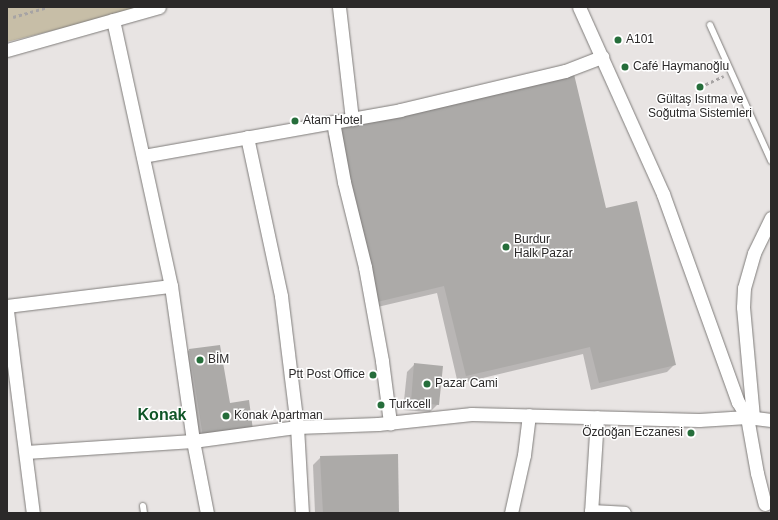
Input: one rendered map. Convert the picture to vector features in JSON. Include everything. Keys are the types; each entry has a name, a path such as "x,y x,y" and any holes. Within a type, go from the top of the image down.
{"street":[{"path":"7,50 159,7"},
{"path":"339,7 352,118"},
{"path":"579,7 663,194 738,402 750,417"},
{"path":"113,20 171,286 193,441 207,513"},
{"path":"143,156 400,110 565,71 602,57"},
{"path":"333,122 344,182 365,268 382,361 390,423"},
{"path":"247,137 281,296 297,427 302,513"},
{"path":"766,506 757,473 750,417 743,308 744,288 754,253 771,218"},
{"path":"7,306 171,286"},
{"path":"7,311 33,513"},
{"path":"26,452 193,441 297,427 390,423 470,414 698,420 750,417 771,420"},
{"path":"511,513 524,455 529,415"},
{"path":"597,417 591,512 624,513"}],"lane":[{"path":"710,25 771,161"},
{"path":"143,506 144,513"}],"path":[{"path":"13,17 48,7"},
{"path":"700,86 731,72"}],"shaded area":[{"path":"7,7 147,7 7,42"}],"building":[{"name":"Burdur Halk Pazar","path":"573,70 606,208 637,201 676,365 599,383 590,347 466,376 444,286 377,302 335,127"},
{"name":"Konak Apartman","path":"220,345 230,403 249,400 253,430 203,437 189,349"},
{"name":"Pazar Cami","path":"414,363 443,366 439,405 411,402"},
{"path":"398,454 399,513 323,513 320,456"}],"place":[{"name":"A101","path":"618,40"},
{"name":"Café Haymanoğlu","path":"625,67"},
{"name":"Gültaş Isıtma ve Soğutma Sistemleri","path":"700,87"},
{"name":"Atam Hotel","path":"295,121"},
{"name":"Burdur Halk Pazar","path":"506,247"},
{"name":"BİM","path":"200,360"},
{"name":"Ptt Post Office","path":"373,375"},
{"name":"Pazar Cami","path":"427,384"},
{"name":"Turkcell","path":"381,405"},
{"name":"Konak Apartman","path":"226,416"},
{"name":"Özdoğan Eczanesi","path":"691,433"}],"district":[{"name":"Konak","path":"162,415"}]}
